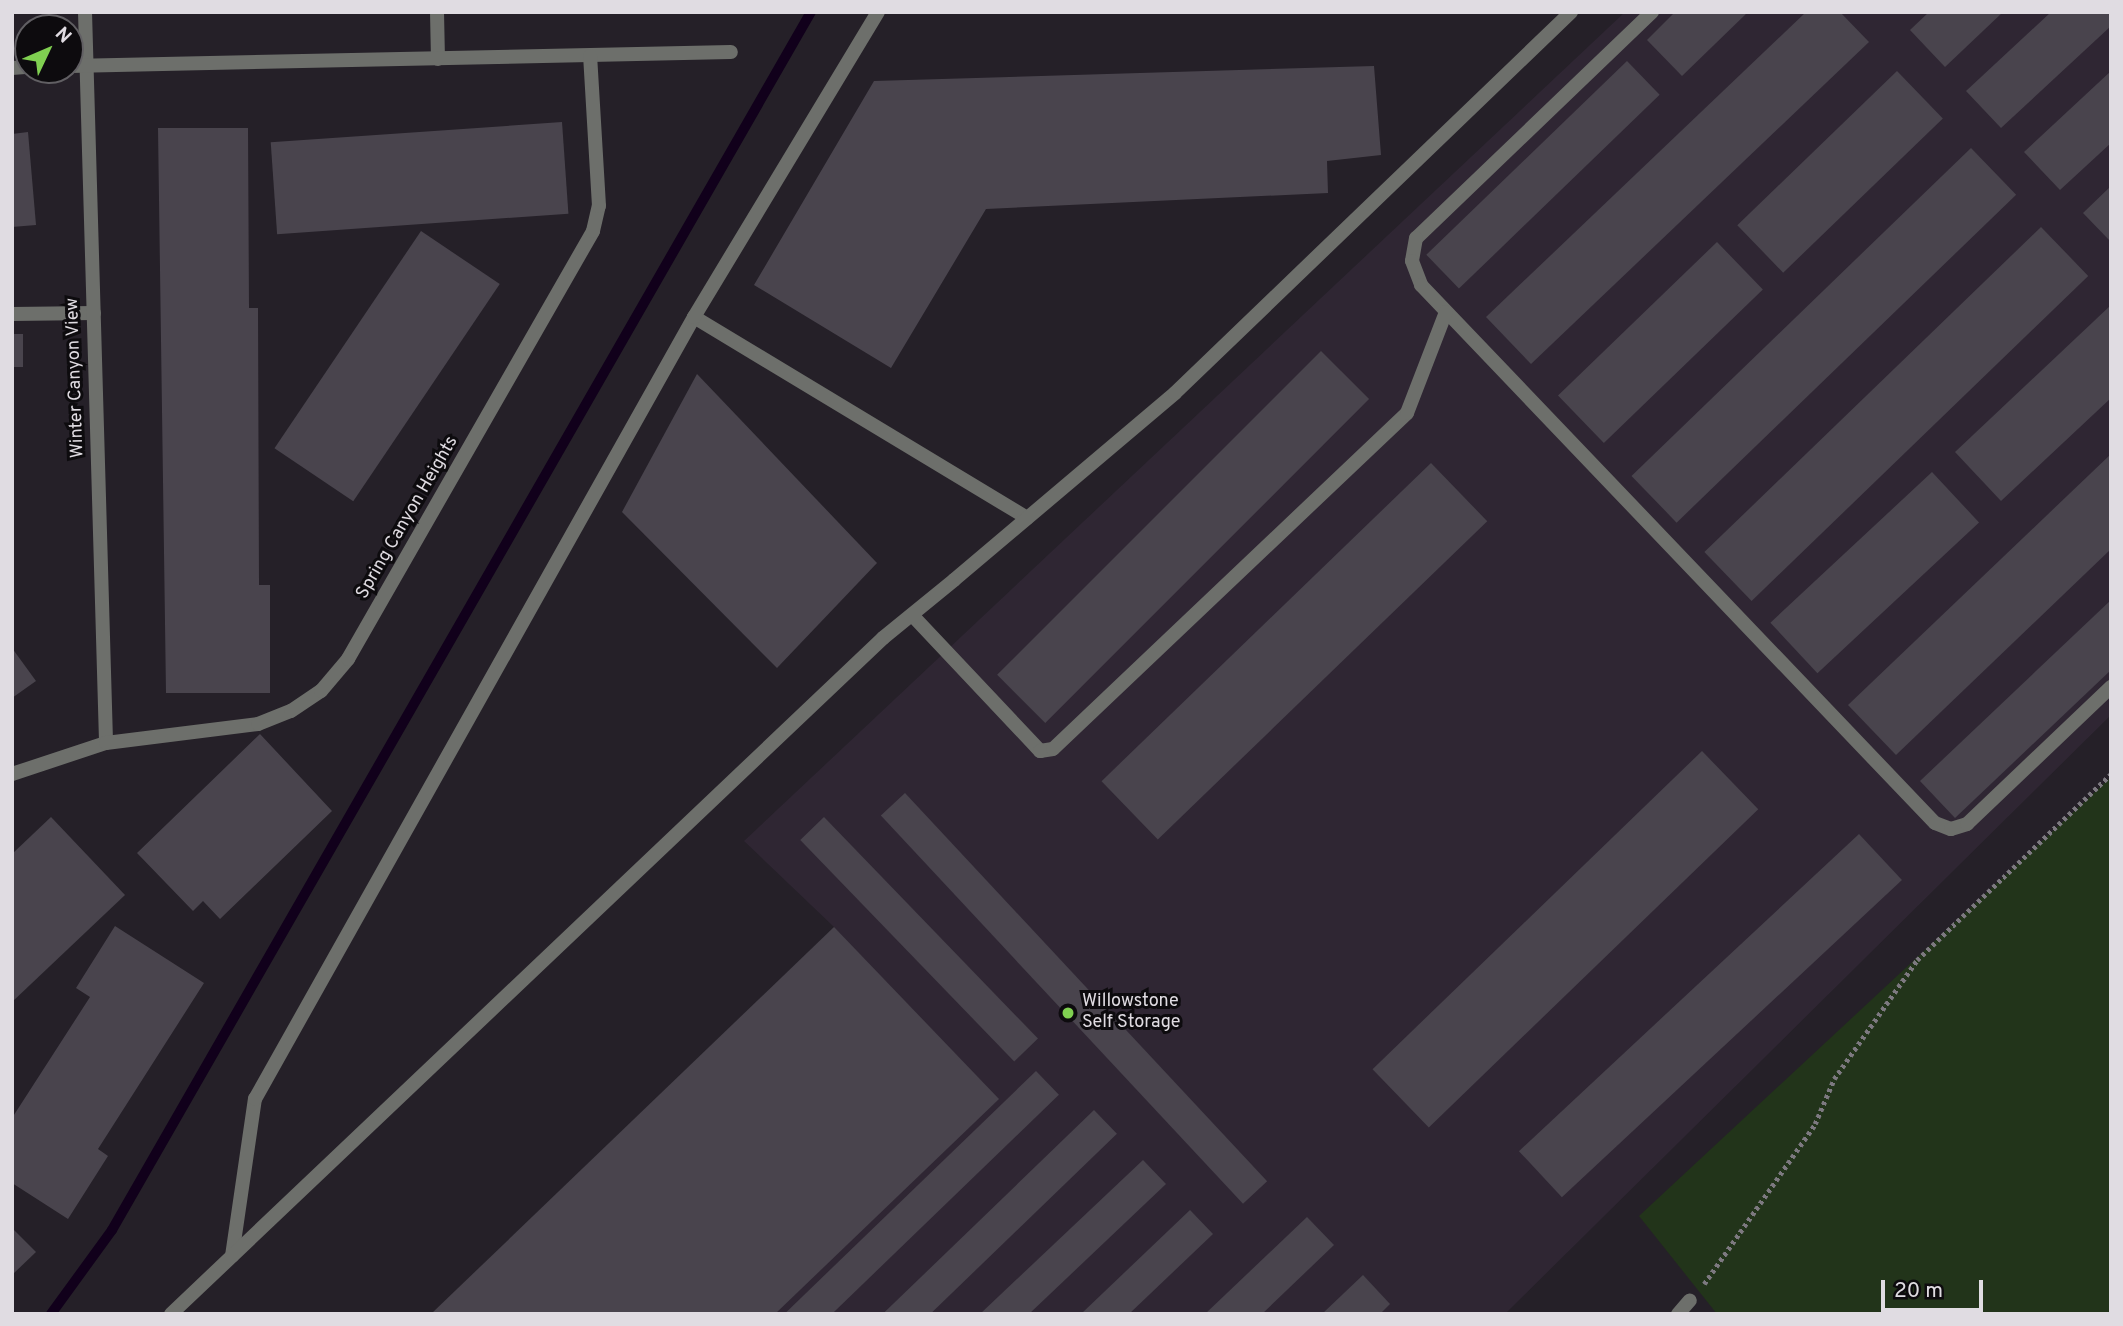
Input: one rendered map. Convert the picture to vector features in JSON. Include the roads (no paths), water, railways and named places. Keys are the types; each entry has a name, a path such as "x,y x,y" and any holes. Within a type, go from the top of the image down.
{"street":[{"name":"Winter Canyon View","path":"85,12 106,743"},
{"path":"437,12 438,59"},
{"path":"232,1255 255,1099 694,317 878,12"},
{"path":"171,1314 912,615 1175,393 1571,12"},
{"path":"1652,12 1416,238 1412,261 1421,285 1935,823 1951,829 1968,824 2111,687"},
{"path":"87,65 732,51"},
{"name":"Spring Canyon Heights","path":"12,774 106,743 258,724 292,711 321,691 348,659 593,231 599,206 590,56"},
{"path":"912,615 1040,751 1053,749 1407,413 1446,312"},
{"path":"12,314 94,313"},
{"path":"694,317 1027,518"},
{"path":"1678,1314 1690,1300"}],"waterway":[{"path":"51,1314 112,1230 811,12"}],"place":[{"name":"Willowstone Self Storage","path":"1068,1013"}]}
